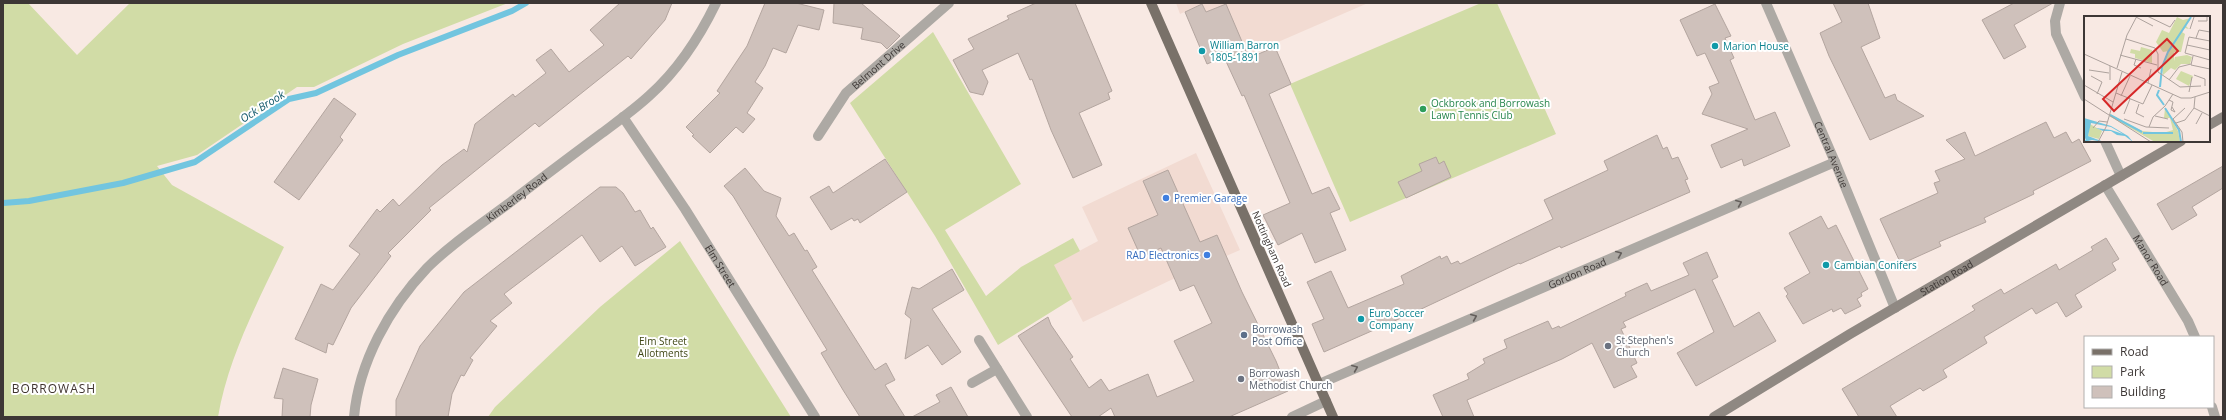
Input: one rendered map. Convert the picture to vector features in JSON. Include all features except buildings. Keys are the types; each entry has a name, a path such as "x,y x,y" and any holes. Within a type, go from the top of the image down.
{"main road":[{"name":"Nottingham Road","path":"1151,3 1333,417"},
{"path":"2210,124 2223,117"},
{"name":"Station Road","path":"1714,417 1895,308 2179,142"}],"street":[{"name":"Kimberley Road","path":"354,417 356,397 363,369 376,343 406,293 428,267 464,237 649,96 683,60 698,39 716,3"},
{"name":"Belmont Drive","path":"818,136 846,93 949,3"},
{"name":"Central Avenue","path":"1766,3 1836,162 1895,308"},
{"path":"2060,3 2054,21 2056,34 2084,95"},
{"name":"Elm Street","path":"623,117 685,209 815,417"},
{"path":"2105,142 2121,176"},
{"name":"Gordon Road","path":"1319,384 1836,162"},
{"name":"Manor Road","path":"2105,185 2188,320 2195,336"},
{"path":"979,340 1027,417"},
{"path":"972,384 997,369"},
{"path":"1292,417 1326,401"}],"shaded area":[{"path":"1176,3 1368,3 1239,59 1238,33 1226,4 1206,12 1202,4 1180,14"},
{"path":"1196,153 1240,250 1171,280 1083,322 1053,265 1098,241 1082,207"}],"green space":[{"path":"3,3 28,3 77,55 130,3 508,3 403,44 314,87 297,87 197,155 157,166 172,185 284,247 254,309 236,352 218,417 3,417"},
{"name":"Ockbrook and Borrowash Lawn Tennis Club","path":"1481,3 1497,3 1556,134 1350,222 1290,84"},
{"path":"933,32 1021,184 945,230 986,296 1021,267 1073,238 1080,251 1054,265 1072,299 998,345 935,236 850,103"},
{"name":"Elm Street Allotments","path":"680,241 791,417 488,417 495,407 600,307"}],"waterway":[{"name":"Ock Brook","path":"3,203 29,201 123,183 195,162 289,99 316,93 398,55 512,11 526,3"}],"place":[{"name":"Marion House","path":"1715,46"},
{"name":"William Barron 1805-1891","path":"1202,51"},
{"name":"Ockbrook and Borrowash Lawn Tennis Club","path":"1423,109"},
{"name":"Premier Garage","path":"1166,198"},
{"name":"RAD Electronics","path":"1207,255"},
{"name":"Cambian Conifers","path":"1826,265"},
{"name":"Euro Soccer Company","path":"1361,319"},
{"name":"Borrowash Post Office","path":"1244,335"},
{"name":"St Stephen's Church","path":"1608,346"},
{"name":"Borrowash Methodist Church","path":"1241,379"}],"district":[{"name":"BORROWASH","path":"54,388"}]}
